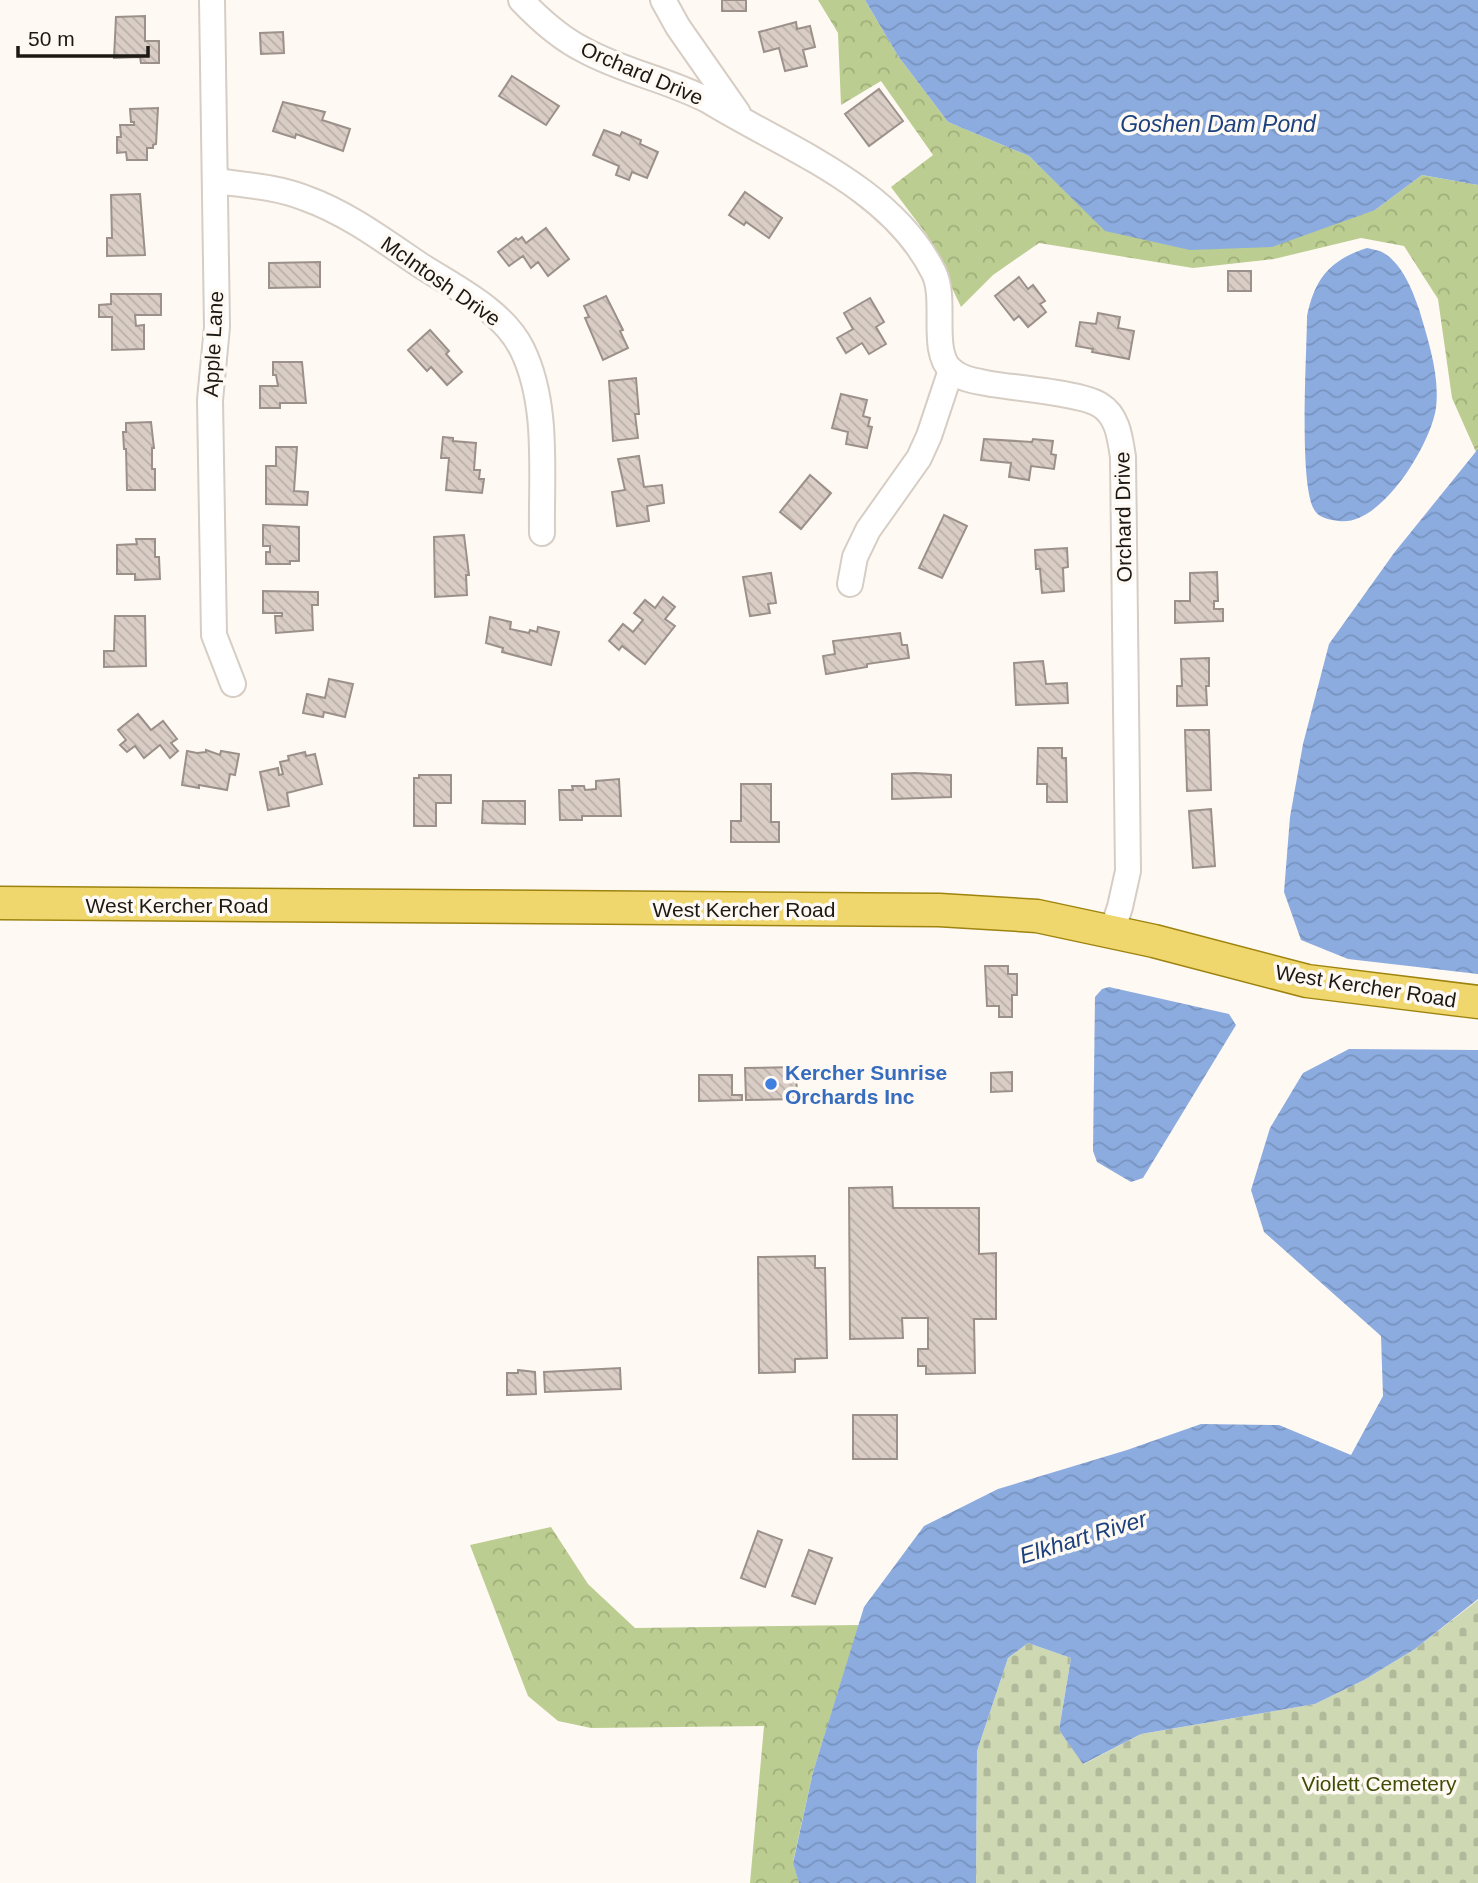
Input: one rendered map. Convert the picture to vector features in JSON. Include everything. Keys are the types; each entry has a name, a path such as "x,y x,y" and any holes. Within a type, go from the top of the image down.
{"main road":[{"name":"West Kercher Road","path":"0,903 939,910 1037,916 1112,931 1307,981 1478,1002"}],"street":[{"name":"Apple Lane","path":"212,0 217,327 210,400 214,635 233,684"},
{"name":"Orchard Drive","path":"521,0 548,26 585,51 688,89 852,184 882,209 909,236 936,276 940,295 941,350 944,361 951,370 975,381 1082,398 1101,405 1114,419 1120,434 1123,457 1128,871 1112,931"},
{"path":"663,0 678,27 745,122"},
{"name":"McIntosh Drive","path":"216,181 277,190 328,207 354,220 482,305 508,328 521,347 538,400 542,533"},
{"path":"850,584 855,557 868,530 919,458 951,370"}],"green space":[{"path":"818,0 865,0 898,56 948,122 1029,156 1106,231 1375,210 1422,175 1478,185 1476,452 1452,398 1438,299 1404,246 1361,238 1274,259 1193,268 1039,243 993,275 961,307 927,235 891,187 933,155 881,81 841,105 838,33"},
{"path":"551,1527 588,1584 635,1628 859,1625 813,1772 793,1862 799,1883 750,1883 764,1726 591,1728 558,1721 528,1696 470,1545"},
{"name":"Violett Cemetery","path":"1478,1600 1478,1883 976,1883 977,1751 1008,1658 1028,1643 1071,1658 1059,1730 1084,1764 1141,1734 1315,1704 1364,1680 1415,1649"}],"water":[{"name":"Goshen Dam Pond","path":"865,0 1478,0 1478,185 1422,175 1375,210 1272,247 1190,250 1105,231 1029,156 948,122 898,56"},
{"path":"1367,248 1389,257 1405,277 1413,293 1432,358 1436,408 1425,442 1387,497 1371,511 1355,519 1339,521 1317,513 1310,497 1305,448 1307,316 1315,291 1326,272 1343,258"},
{"path":"1478,449 1478,974 1348,959 1301,940 1284,892 1290,817 1303,744 1329,644 1394,553"},
{"path":"1109,987 1229,1014 1236,1025 1143,1178 1131,1182 1097,1162 1093,1151 1095,997 1102,989"},
{"name":"Elkhart River","path":"1349,1049 1478,1050 1478,1599 1415,1649 1364,1680 1315,1704 1141,1734 1083,1764 1059,1730 1071,1658 1028,1643 1008,1658 977,1751 976,1883 799,1883 793,1863 813,1772 864,1607 924,1526 998,1489 1127,1450 1201,1424 1279,1425 1351,1455 1383,1396 1381,1336 1264,1232 1251,1190 1270,1128 1303,1073"}],"building":[{"path":"722,0 746,0 746,11 722,11"},
{"path":"145,16 145,41 159,41 159,63 141,63 140,57 114,58 116,17"},
{"path":"796,22 797,29 810,26 815,47 803,50 807,66 785,71 779,48 764,52 759,32"},
{"path":"283,32 284,53 261,54 260,33"},
{"path":"512,76 559,106 546,125 499,96"},
{"path":"879,89 903,121 869,146 845,114"},
{"path":"283,102 325,112 322,120 350,129 343,151 296,134 295,138 273,131"},
{"path":"158,108 156,144 153,148 147,148 147,160 127,160 126,152 117,153 117,137 121,137 120,125 134,125 134,122 131,122 130,109"},
{"path":"604,130 620,136 622,132 641,140 640,144 658,152 647,178 632,172 629,180 616,175 619,166 593,155"},
{"path":"745,192 782,218 769,238 746,222 744,225 729,215"},
{"path":"140,194 145,255 107,256 107,238 112,238 111,195"},
{"path":"546,228 569,259 548,276 538,262 531,268 523,256 509,266 498,252 516,238 518,240 522,237 526,243"},
{"path":"320,262 320,287 269,288 269,263"},
{"path":"1228,271 1251,271 1251,291 1228,291"},
{"path":"1019,277 1028,289 1033,285 1045,301 1040,304 1046,312 1028,327 1019,316 1014,320 995,296"},
{"path":"111,294 161,294 161,315 135,315 136,326 144,325 144,349 112,350 112,317 99,317 99,305 111,304"},
{"path":"606,296 623,330 620,331 628,348 603,360 585,318 589,317 584,306"},
{"path":"870,298 884,322 876,327 886,344 869,354 862,343 846,353 837,338 853,329 844,313"},
{"path":"1098,313 1120,317 1118,328 1134,331 1129,359 1076,346 1080,322 1096,324"},
{"path":"430,330 449,351 446,354 462,372 447,385 431,367 427,371 408,350"},
{"path":"273,362 302,362 306,403 280,403 280,408 260,408 260,386 278,386 276,375 273,375"},
{"path":"636,378 639,414 635,414 638,438 613,441 609,381"},
{"path":"841,394 867,400 863,416 870,418 868,426 872,427 867,448 846,444 848,432 832,428"},
{"path":"151,422 155,490 127,490 123,432 126,432 126,423"},
{"path":"443,437 453,438 453,441 476,443 474,470 480,470 479,479 484,479 482,493 446,490 449,458 441,458"},
{"path":"984,439 1053,441 1051,454 1056,455 1054,469 1031,466 1029,480 1009,477 1011,463 981,460"},
{"path":"276,447 297,447 294,491 308,492 307,505 266,504 266,466 276,466"},
{"path":"639,456 644,487 662,485 664,503 647,506 649,521 617,526 612,492 625,490 618,459"},
{"path":"810,475 831,493 801,529 780,512"},
{"path":"944,515 967,526 942,578 919,568"},
{"path":"263,525 299,527 299,561 290,561 290,564 266,564 266,552 270,552 270,546 263,546"},
{"path":"464,535 469,575 466,575 467,595 435,597 434,537"},
{"path":"136,539 155,539 155,557 159,557 160,579 135,580 135,574 117,574 117,545 137,544"},
{"path":"1067,548 1068,567 1063,568 1064,591 1042,593 1035,550"},
{"path":"1217,572 1218,601 1214,601 1214,609 1223,609 1223,621 1175,623 1175,601 1190,601 1190,573"},
{"path":"771,573 776,603 768,604 770,613 750,616 743,577"},
{"path":"263,591 318,592 318,605 312,605 313,630 276,633 275,616 282,616 282,613 263,613"},
{"path":"663,597 675,607 665,619 675,626 645,664 622,646 619,650 609,641 623,624 633,632 643,620 634,613 645,600 655,608"},
{"path":"115,616 145,616 146,666 104,667 104,651 114,651"},
{"path":"490,617 511,622 510,629 529,633 530,630 537,632 538,627 559,632 551,665 502,652 503,648 486,643"},
{"path":"900,633 902,645 907,645 909,658 826,674 823,656 835,654 833,641"},
{"path":"1209,658 1207,705 1177,706 1177,686 1182,686 1181,659"},
{"path":"1043,661 1046,684 1067,683 1068,703 1016,705 1014,663"},
{"path":"329,679 353,684 345,717 324,712 323,717 303,713 307,694 325,698"},
{"path":"138,714 151,730 163,721 177,739 171,743 178,751 170,758 160,745 144,758 135,746 127,752 120,745 126,740 118,730"},
{"path":"1185,730 1209,730 1211,790 1187,791"},
{"path":"1038,748 1062,748 1062,758 1066,758 1067,802 1047,802 1047,784 1037,784"},
{"path":"206,750 220,755 221,751 239,754 235,775 230,774 227,790 182,785 187,751 197,753"},
{"path":"305,752 306,756 315,754 322,784 287,793 289,806 268,810 260,772 278,768 279,775 283,774 280,762 289,760 288,756"},
{"path":"892,774 951,775 951,797 892,799"},
{"path":"419,775 451,775 451,803 436,803 436,826 414,826 414,778 419,778"},
{"path":"619,779 621,816 582,816 582,820 560,820 559,790 573,790 572,786 584,786 585,790 596,789 596,781"},
{"path":"741,784 771,784 771,822 779,822 779,842 731,842 731,821 741,821"},
{"path":"483,801 525,801 525,824 482,823"},
{"path":"1211,809 1215,866 1193,868 1189,811"},
{"path":"985,966 1008,966 1008,974 1017,974 1017,995 1012,995 1012,1017 999,1017 999,1006 987,1006"},
{"name":"Kercher Sunrise Orchards Inc","path":"796,1067 797,1099 746,1100 745,1068"},
{"path":"1012,1072 1012,1091 991,1092 991,1073"},
{"path":"699,1075 732,1075 732,1095 742,1095 742,1100 699,1101"},
{"path":"892,1187 893,1208 979,1208 979,1254 996,1253 996,1319 974,1319 975,1373 926,1374 926,1366 918,1366 918,1349 928,1349 928,1318 902,1318 903,1338 850,1339 849,1188"},
{"path":"815,1256 815,1268 825,1268 827,1358 795,1359 795,1372 759,1373 758,1257"},
{"path":"620,1368 621,1389 545,1392 544,1372"},
{"path":"518,1370 535,1372 536,1394 507,1395 507,1373 518,1373"},
{"path":"853,1415 897,1415 897,1459 853,1459"},
{"path":"758,1531 782,1540 765,1587 741,1578"},
{"path":"809,1550 832,1558 815,1604 792,1596"}],"place":[{"name":"Kercher Sunrise Orchards Inc","path":"771,1084"}]}
